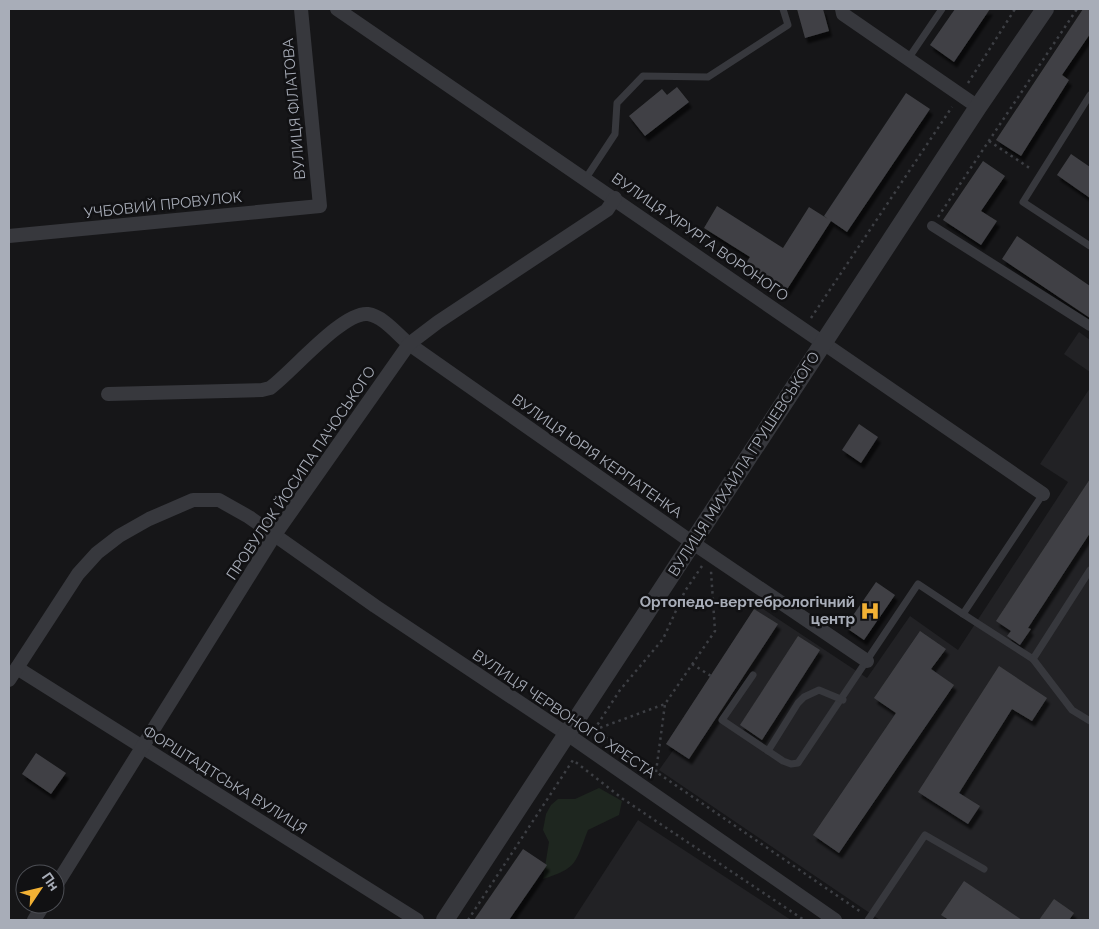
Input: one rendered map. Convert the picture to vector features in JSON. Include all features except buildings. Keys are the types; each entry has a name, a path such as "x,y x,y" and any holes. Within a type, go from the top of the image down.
{"street":[{"name":"ВУЛИЦЯ ФІЛАТОВА","path":"301,9 320,206"},
{"name":"ВУЛИЦЯ ХІРУРГА ВОРОНОГО","path":"337,9 1044,494"},
{"path":"842,9 843,14 978,107"},
{"name":"ВУЛИЦЯ МИХАЙЛА ГРУШЕВСЬКОГО","path":"445,920 1044,9"},
{"name":"ПРОВУЛОК ЙОСИПА ПАЧОСЬКОГО","path":"65,870 274,536 409,344 438,322 607,210 615,198"},
{"name":"УЧБОВИЙ ПРОВУЛОК","path":"9,236 320,206"},
{"path":"932,226 1090,326"},
{"name":"ВУЛИЦЯ ЮРІЯ КЕРПАТЕНКА","path":"108,394 262,390 270,388 334,330 349,319 368,314 380,320 409,344 693,543 867,661"},
{"name":"ВУЛИЦЯ ЧЕРВОНОГО ХРЕСТА","path":"9,680 78,574 104,547 149,519 193,500 220,500 249,517 274,536 567,734 834,920"},
{"name":"ФОРШТАДТСЬКА ВУЛИЦЯ","path":"16,668 416,920"}],"lane":[{"path":"586,178 615,134 617,103 643,76 708,77 788,25 783,9"},
{"path":"908,59 942,9"},
{"path":"1090,94 1023,202 1090,246"},
{"path":"963,614 1044,494"},
{"path":"1033,659 1090,570"},
{"path":"752,675 722,720 783,761 791,764 798,763 918,584 1033,659 1072,710 1090,721"},
{"path":"768,751 804,697 820,690 842,700"},
{"path":"868,919 925,835 984,868"}],"path":[{"path":"804,329 1015,9"},
{"path":"932,226 1077,9"},
{"path":"989,141 1040,175"},
{"path":"656,772 665,704 715,631 709,554"},
{"path":"584,746 620,690 664,639 685,591 709,554"},
{"path":"692,664 711,676"},
{"path":"594,730 665,704"},
{"path":"578,718 868,919"},
{"path":"468,920 574,760 623,799 804,920"}],"shaded area":[{"path":"1079,332 1090,340 1090,372 1064,354"},
{"path":"1090,388 1090,920 880,920 659,770 674,749 666,744 757,605 867,678 910,616 958,650 1068,482 1040,464"},
{"path":"599,788 622,801 619,815 588,830 574,863 563,871 543,879 549,842 543,830 546,814 551,805 558,799 575,799"},
{"path":"638,820 791,920 573,920"}],"place":[{"name":"Ортопедо-вертебрологічний центр","path":"870,611"}]}
